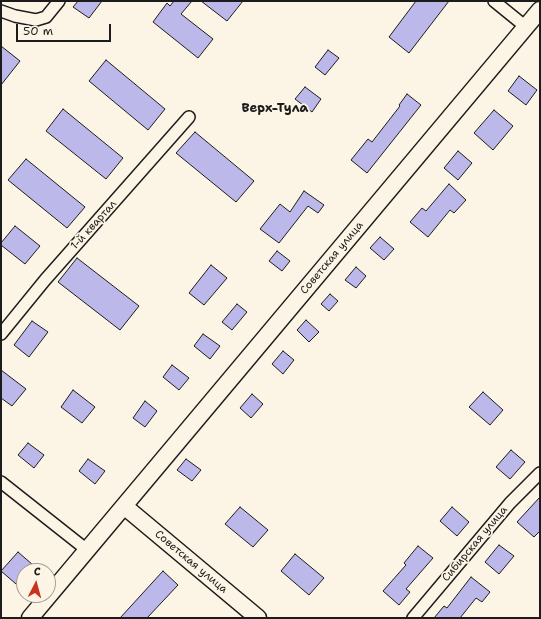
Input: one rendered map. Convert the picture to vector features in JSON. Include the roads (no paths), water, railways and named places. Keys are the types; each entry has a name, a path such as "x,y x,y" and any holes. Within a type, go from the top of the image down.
{"main road":[{"name":"Советская улица","path":"30,618 540,10"},
{"name":"Советская улица","path":"124,506 258,618"}],"street":[{"path":"1,11 15,16 36,20 46,17 59,1"},
{"path":"494,1 526,27"},
{"name":"1-й квартал","path":"1,334 45,280 189,117"},
{"name":"Сибирская улица","path":"413,618 510,503 540,473"},
{"path":"1,482 87,550"}],"district":[{"name":"Верх-Тула","path":"275,109"}]}
